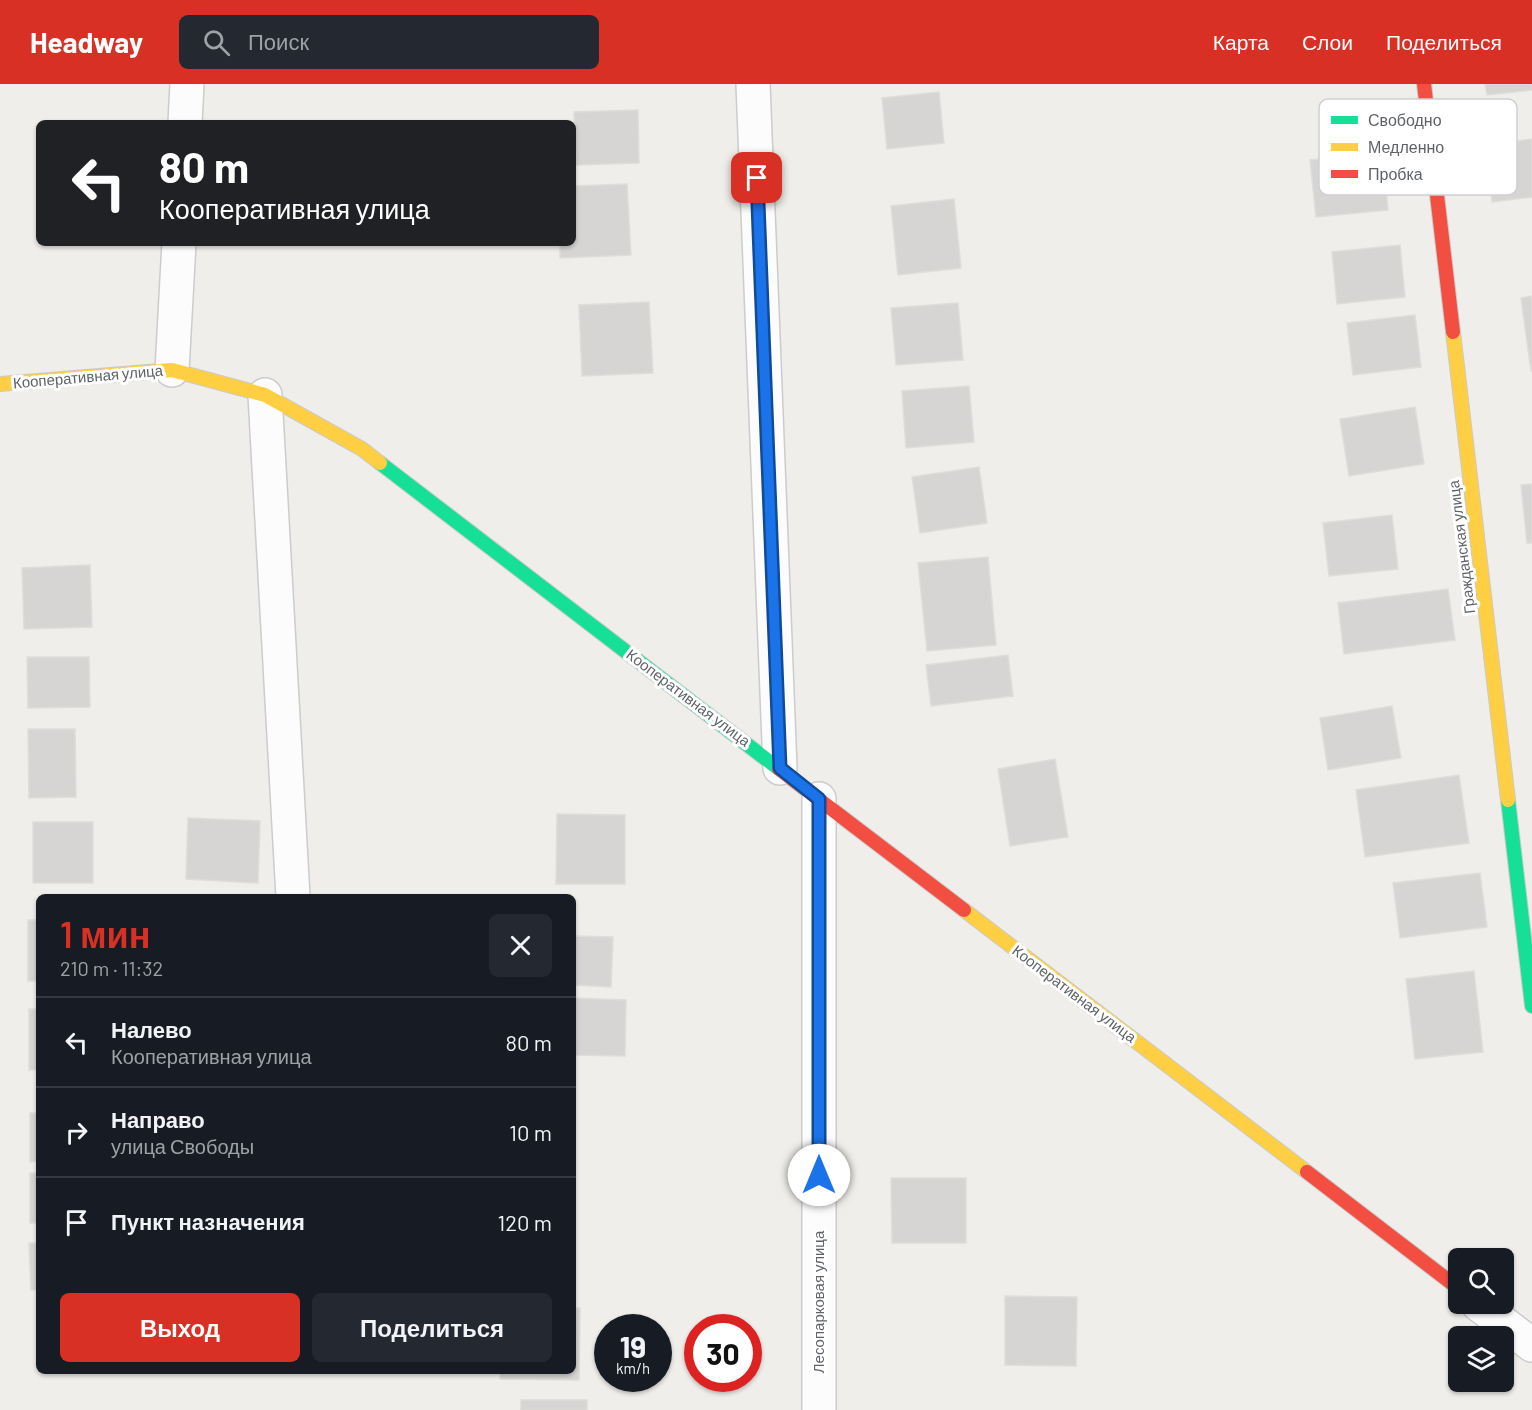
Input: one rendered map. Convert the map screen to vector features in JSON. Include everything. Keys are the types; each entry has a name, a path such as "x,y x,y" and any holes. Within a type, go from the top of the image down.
{"street":[{"path":"185,120 187,84"},
{"path":"753,84 780,768"},
{"name":"Гражданская улица","path":"1424,84 1426,99"},
{"name":"Гражданская улица","path":"1437,195 1532,1006"},
{"path":"172,370 179,246"},
{"name":"Кооперативная улица","path":"0,384 172,370 265,395 362,449 1448,1280"},
{"path":"265,395 293,894"},
{"name":"Лесопарковая улица","path":"819,799 819,1410"},
{"path":"1491,1314 1532,1345"}],"building":[{"path":"1485,84 1532,84 1532,90 1487,95"},
{"path":"939,92 944,143 887,149 882,98"},
{"path":"638,110 639,163 576,165 574,112"},
{"path":"1532,139 1532,197 1492,202 1491,195 1517,195 1517,141"},
{"path":"1319,159 1319,195 1387,195 1388,210 1316,217 1310,160"},
{"path":"627,184 631,255 560,258 560,246 576,246 576,186"},
{"path":"954,199 961,268 898,275 891,206"},
{"path":"1400,245 1405,297 1337,304 1332,252"},
{"path":"1532,296 1532,371 1531,371 1521,298"},
{"path":"649,302 653,373 582,376 579,305"},
{"path":"958,303 963,360 896,365 891,308"},
{"path":"1415,315 1421,367 1353,375 1347,323"},
{"path":"969,386 974,442 906,448 902,391"},
{"path":"1415,407 1424,464 1349,476 1340,419"},
{"path":"979,467 987,523 920,533 912,477"},
{"path":"1532,484 1532,543 1527,543 1521,485"},
{"path":"1392,515 1398,569 1329,576 1323,523"},
{"path":"988,557 996,645 927,651 918,563"},
{"path":"90,565 92,627 24,629 22,568"},
{"path":"1448,589 1455,640 1344,654 1338,603"},
{"path":"1008,655 1013,696 931,706 926,665"},
{"path":"27,657 89,657 90,707 28,708"},
{"path":"1392,706 1401,758 1328,770 1320,718"},
{"path":"28,729 75,729 76,797 29,798"},
{"path":"1055,759 1068,837 1010,846 998,769"},
{"path":"1459,775 1469,843 1365,857 1356,790"},
{"path":"557,814 625,815 625,884 556,884"},
{"path":"188,818 260,821 258,883 186,879"},
{"path":"33,822 93,822 93,883 33,883"},
{"path":"1480,873 1487,927 1400,938 1393,883"},
{"path":"28,920 36,920 36,981 28,981"},
{"path":"576,936 613,937 611,987 576,985"},
{"path":"1474,971 1483,1052 1415,1059 1406,979"},
{"path":"576,998 626,1000 625,1056 576,1055"},
{"path":"29,1009 36,1009 36,1070 29,1070"},
{"path":"30,1113 36,1113 36,1161 30,1162"},
{"path":"30,1173 36,1173 36,1223 30,1223"},
{"path":"891,1178 966,1178 966,1243 892,1243"},
{"path":"29,1243 36,1243 36,1290 31,1290"},
{"path":"1005,1296 1077,1297 1076,1366 1005,1365"},
{"path":"576,1308 580,1308 579,1380 500,1379 500,1374 576,1374"},
{"path":"521,1400 587,1400 587,1410 521,1410"}],"traffic: fast":[{"path":"380,463 779,769"},
{"path":"1508,800 1532,1006"}],"traffic: slow":[{"path":"1453,332 1508,800"},
{"path":"0,384 172,370 265,395 362,449 380,463"},
{"path":"964,910 1307,1172"}],"traffic: jam":[{"path":"1424,84 1426,99"},
{"path":"1437,195 1453,332"},
{"path":"779,769 964,910"},
{"path":"1307,1172 1448,1280"}],"route":[{"path":"757,178 780,768 819,799 819,1175"}]}
